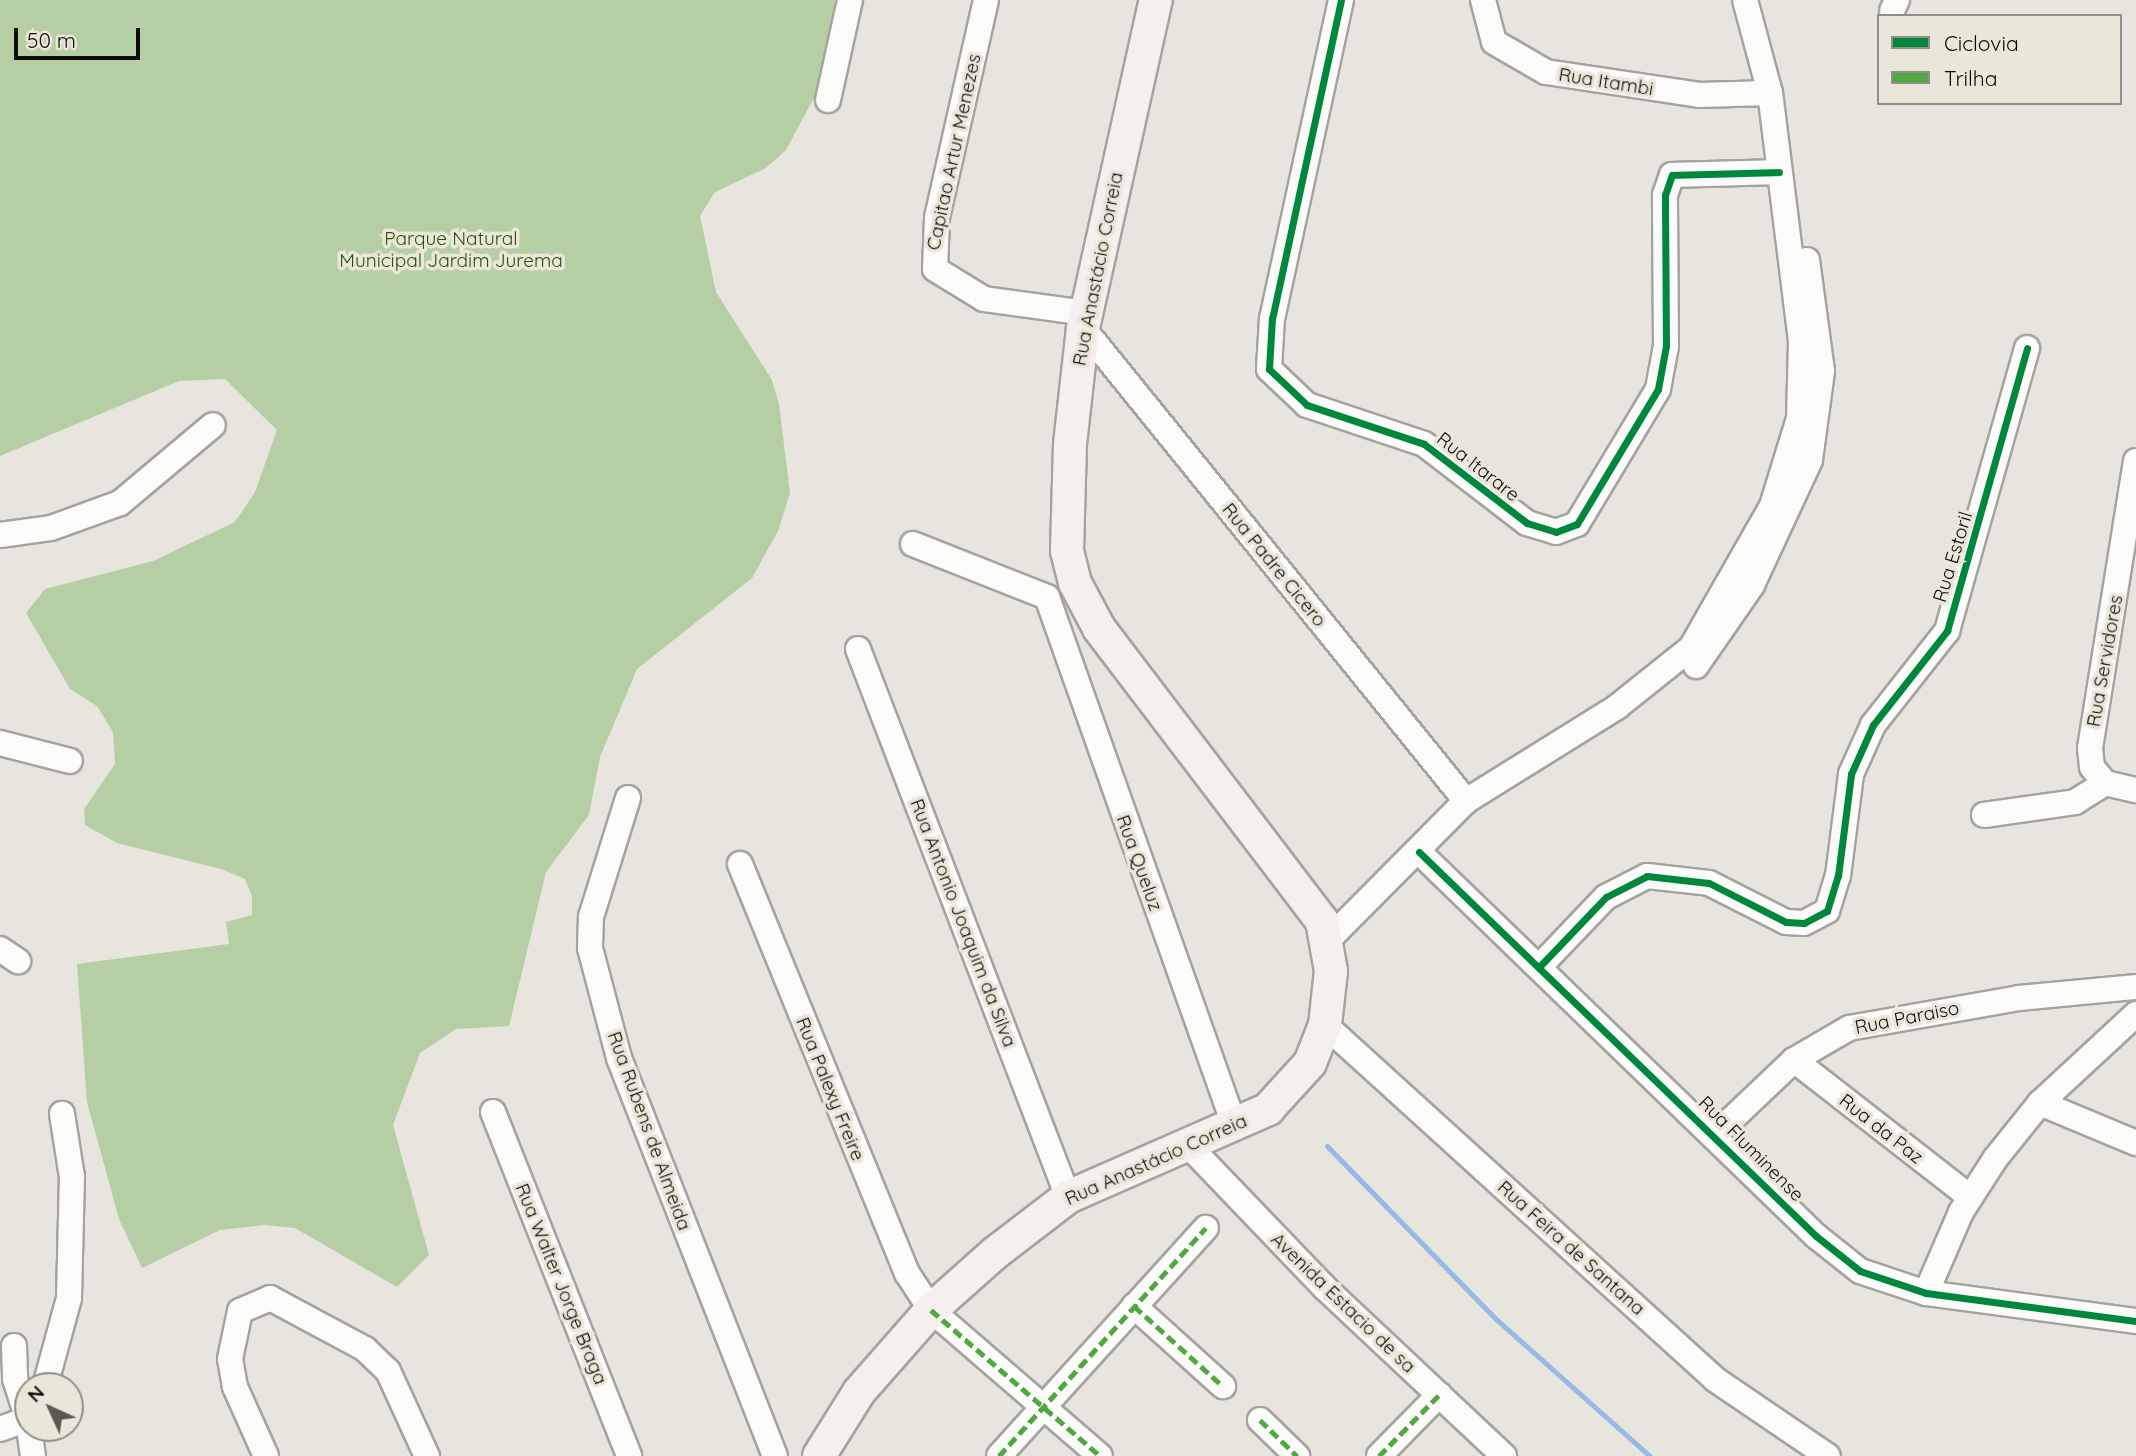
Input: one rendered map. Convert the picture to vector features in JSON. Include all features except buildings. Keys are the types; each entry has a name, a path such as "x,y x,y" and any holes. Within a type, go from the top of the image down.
{"main road":[{"name":"Rua Anastácio Correia","path":"819,1456 859,1392 930,1310 1068,1197 1235,1127 1293,1086 1325,1025 1329,939 1300,888 1099,628 1075,583 1064,518 1084,320 1156,0"}],"street":[{"path":"828,100 850,0"},
{"name":"Capitao Artur Menezes","path":"986,0 937,218 934,269 984,299 1084,320"},
{"name":"Rua Itarare","path":"1341,0 1272,318 1269,369 1307,405 1424,444 1527,523 1556,532 1577,524 1658,389 1666,346 1665,195 1672,175 1779,172"},
{"name":"Rua Itambi","path":"1483,0 1494,42 1546,72 1699,95 1770,93"},
{"path":"1329,939 1419,852 1466,801 1540,753 1618,723 1696,667 1731,620 1782,528 1810,460 1822,371 1814,287 1789,218 1779,172 1770,93 1745,0"},
{"name":"Rua Padre Cicero","path":"1084,320 1466,801"},
{"name":"Rua Estoril","path":"1539,967 1606,897 1647,876 1709,883 1786,922 1804,923 1827,911 1838,876 1851,774 1873,725 1947,631 2027,348"},
{"path":"0,536 51,528 120,503 213,425"},
{"name":"Rua Servidores","path":"2105,783 2092,767 2090,748 2128,579 2136,461"},
{"path":"914,544 1047,597 1075,583"},
{"name":"Rua Queluz","path":"1047,597 1235,1127"},
{"name":"Rua Antonio Joaquim da Silva","path":"858,649 1068,1197"},
{"path":"0,743 70,761"},
{"path":"1984,815 2075,802 2105,783 2136,790"},
{"name":"Rua Rubens de Almeida","path":"628,798 592,917 590,948 619,1058 775,1456"},
{"name":"Rua Fluminense","path":"1419,852 1831,1249 1879,1280 1926,1293 2136,1321"},
{"name":"Rua Palexy Freire","path":"740,864 887,1230 930,1310"},
{"name":"Rua Paraiso","path":"1715,1135 1794,1060 1834,1034 1890,1018 2136,987"},
{"path":"1926,1293 1969,1196 2040,1103 2136,1014"},
{"name":"Rua Feira de Santana","path":"1325,1025 1716,1380 1828,1456"},
{"name":"Rua da Paz","path":"1794,1060 1969,1196"},
{"path":"2040,1103 2136,1143"},
{"name":"Rua Walter Jorge Braga","path":"493,1112 629,1456"},
{"path":"49,1372 69,1298 72,1177 62,1114"},
{"name":"Avenida Estacio de sa","path":"1188,1145 1276,1239 1504,1456"},
{"path":"999,1456 1206,1228"},
{"path":"266,1456 235,1387 230,1359 240,1311 270,1298 365,1349 388,1371 427,1456"},
{"path":"1134,1306 1223,1386"},
{"path":"930,1310 1100,1456"},
{"path":"14,1346 15,1372"},
{"path":"1379,1456 1439,1395"},
{"path":"1260,1420 1297,1456"}],"green space":[{"name":"Parque Natural Municipal Jardim Jurema","path":"0,0 834,0 834,37 816,94 786,150 766,168 715,192 700,216 716,292 772,380 779,404 790,493 778,531 752,578 637,669 600,757 589,815 546,872 509,1026 456,1029 420,1053 393,1125 429,1255 397,1287 295,1228 265,1225 220,1230 142,1268 119,1219 87,1102 77,964 229,944 226,922 252,915 252,896 245,879 221,869 117,843 85,825 84,809 115,764 113,732 97,706 70,689 26,613 45,589 153,561 235,522 255,492 277,430 225,379 179,381 0,456"}],"waterway":[{"path":"1327,1146 1496,1319 1650,1456"}],"marked path":[{"path":"999,1456 1206,1228"},
{"path":"1134,1306 1223,1386"},
{"path":"931,1310 1100,1456"},
{"path":"1379,1456 1439,1395"},
{"path":"1260,1420 1297,1456"}],"cycle path":[{"path":"1341,0 1272,318 1269,369 1307,405 1424,444 1527,523 1556,532 1577,524 1658,389 1666,346 1665,195 1672,175 1779,172"},
{"path":"1539,967 1606,897 1647,876 1709,883 1786,922 1804,923 1827,911 1838,876 1851,774 1873,725 1947,631 2027,348"},
{"path":"1419,852 1816,1236 1860,1271 1926,1293 2136,1321"}]}
